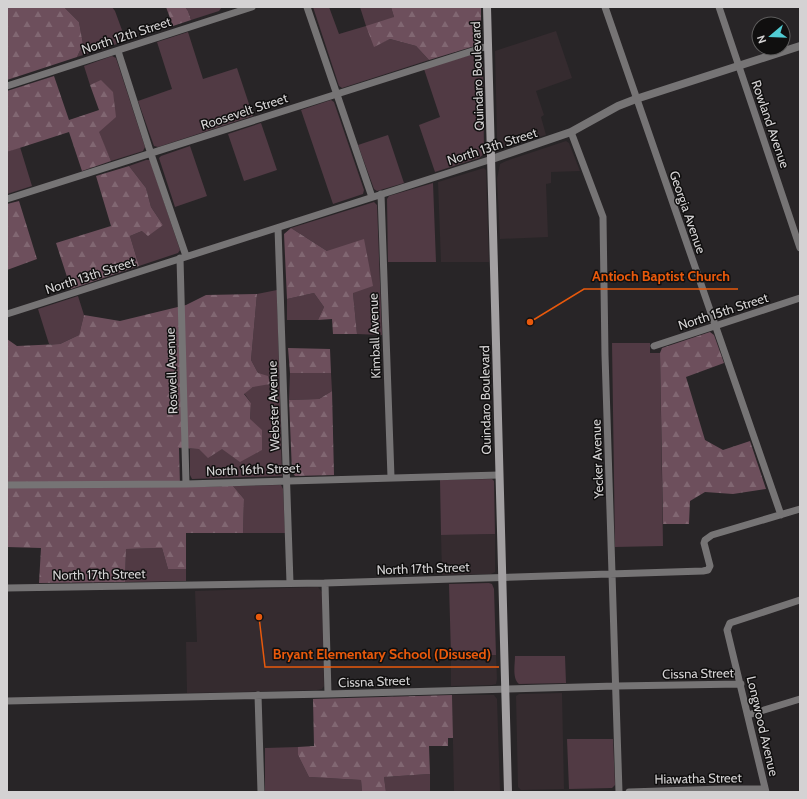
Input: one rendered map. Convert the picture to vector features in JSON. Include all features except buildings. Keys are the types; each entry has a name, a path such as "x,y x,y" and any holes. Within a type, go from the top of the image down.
{"main road":[{"name":"Quindaro Boulevard","path":"487,7 508,792"}],"street":[{"path":"226,15 227,7"},
{"name":"North 12th Street","path":"7,86 252,7"},
{"path":"307,7 372,197"},
{"name":"Georgia Avenue","path":"605,7 781,516"},
{"name":"Rowland Avenue","path":"719,7 800,248"},
{"name":"Roosevelt Street","path":"7,199 488,46"},
{"name":"North 13th Street","path":"7,314 278,228 572,132 618,106 636,99 800,46"},
{"name":"Roswell Avenue","path":"118,51 183,257 186,484"},
{"name":"Yecker Avenue","path":"572,132 603,217 605,355 619,792"},
{"name":"Kimball Avenue","path":"381,194 391,477"},
{"name":"Webster Avenue","path":"278,228 290,583"},
{"name":"North 15th Street","path":"654,346 800,298"},
{"name":"North 16th Street","path":"7,485 186,484 499,475"},
{"name":"North 17th Street","path":"7,588 325,583 703,571 708,570 710,566 704,543 707,538 712,535 781,516 800,509"},
{"path":"325,583 328,694"},
{"name":"Longwood Avenue","path":"765,791 741,684 727,630 730,622 800,600"},
{"name":"Cissna Street","path":"7,701 741,684"},
{"path":"258,695 261,792"},
{"path":"748,715 800,699"},
{"name":"Hiawatha Street","path":"629,792 723,790 765,791"}],"shaded area":[{"path":"64,7 112,7 115,11 126,41 77,57 83,44 79,22"},
{"path":"185,7 222,7 219,11 191,20"},
{"path":"313,7 329,7 339,34 366,26 360,7 391,7 394,17 374,46 390,39 416,46 429,60 342,88 339,86"},
{"path":"556,31 572,78 536,91 544,115 541,117 546,135 505,147 501,146 498,143 497,137 495,51"},
{"path":"188,32 203,79 237,68 253,116 158,147 154,146 138,101 172,89 157,42"},
{"path":"473,54 478,54 481,57 483,64 484,154 479,158 435,172 419,125 440,117 424,69"},
{"path":"112,56 116,58 145,147 143,151 111,161 98,132 101,81 90,85 84,66"},
{"path":"331,100 334,102 364,190 363,194 333,204 301,110"},
{"path":"261,123 277,170 244,181 228,134"},
{"path":"388,135 404,183 377,191 374,189 358,145"},
{"path":"566,141 569,143 580,171 551,172 551,183 546,184 548,237 500,239 497,179 500,164"},
{"path":"190,146 207,196 175,207 159,158"},
{"path":"20,147 32,186 7,194 7,152"},
{"path":"150,160 180,250 178,253 139,266 130,236 163,225 151,207 146,188 129,166"},
{"path":"484,168 486,170 489,262 441,262 438,182"},
{"path":"433,183 436,262 388,262 387,199 389,196"},
{"path":"374,202 377,205 382,335 357,334 353,293 327,251 291,228"},
{"path":"277,290 282,476 192,479 190,475 190,449 199,449 250,419 251,403 244,393 253,387 258,373 251,360 257,294"},
{"path":"314,293 324,307 318,320 287,320 287,299"},
{"path":"78,296 84,315 79,335 60,344 49,344 38,309"},
{"path":"612,343 650,343 650,353 660,353 663,546 615,547"},
{"path":"290,373 331,373 332,391 319,399 289,400"},
{"path":"492,479 494,481 495,534 441,535 440,480"},
{"path":"281,485 283,489 285,533 243,533 244,499 233,486"},
{"path":"495,534 495,572 491,574 442,575 441,535"},
{"path":"162,548 168,569 186,569 186,581 125,582 126,549"},
{"path":"449,584 492,584 494,589 496,655 451,656"},
{"path":"318,587 322,592 324,686 322,689 187,693 186,642 197,642 195,591"},
{"path":"496,655 496,684 451,686 451,656"},
{"path":"515,656 565,656 566,683 519,684 515,678"},
{"path":"562,693 564,789 521,790 518,787 516,696 519,694"},
{"path":"452,695 494,695 497,699 500,792 454,792"},
{"path":"567,739 613,739 615,785 612,788 569,789"},
{"path":"298,747 298,755 309,777 361,780 362,792 265,792 265,748"},
{"path":"430,774 430,792 386,792 384,777"}],"green space":[{"path":"7,7 64,7 79,22 83,44 77,57 7,80"},
{"path":"166,7 185,7 191,20 173,26"},
{"path":"391,7 481,7 481,42 478,45 429,60 416,46 390,39 374,47 366,26 394,17"},
{"path":"54,76 69,120 99,110 90,85 101,80 113,92 116,117 99,132 111,161 82,171 69,132 7,152 7,91"},
{"path":"129,166 146,188 151,207 163,225 148,236 142,231 130,236 139,266 71,289 56,243 111,226 96,176"},
{"path":"19,201 37,259 7,270 7,204"},
{"path":"291,228 327,251 364,239 373,286 353,293 357,334 333,334 332,319 318,320 324,307 314,293 287,299 284,234"},
{"path":"257,294 251,360 258,373 268,376 270,384 253,387 244,394 251,403 250,419 262,430 262,450 240,462 222,449 208,458 199,449 179,448 180,487 233,486 244,499 243,533 186,533 186,569 168,569 162,548 126,549 125,582 39,583 41,548 7,547 7,339 17,346 60,344 79,335 84,315 120,321 186,305 206,295"},
{"path":"710,332 714,335 724,363 686,377 705,440 723,450 750,441 766,489 733,494 705,492 690,501 689,524 663,524 660,353 662,348"},
{"path":"288,348 330,349 331,373 290,373"},
{"path":"332,391 334,475 295,476 292,472 289,400 319,399"},
{"path":"452,695 453,738 448,738 448,746 429,746 430,774 384,777 386,792 362,792 361,780 309,777 298,755 298,747 314,746 313,699"}],"place":[{"name":"Antioch Baptist Church","path":"530,322"},
{"name":"Bryant Elementary School (Disused)","path":"259,617"}]}
